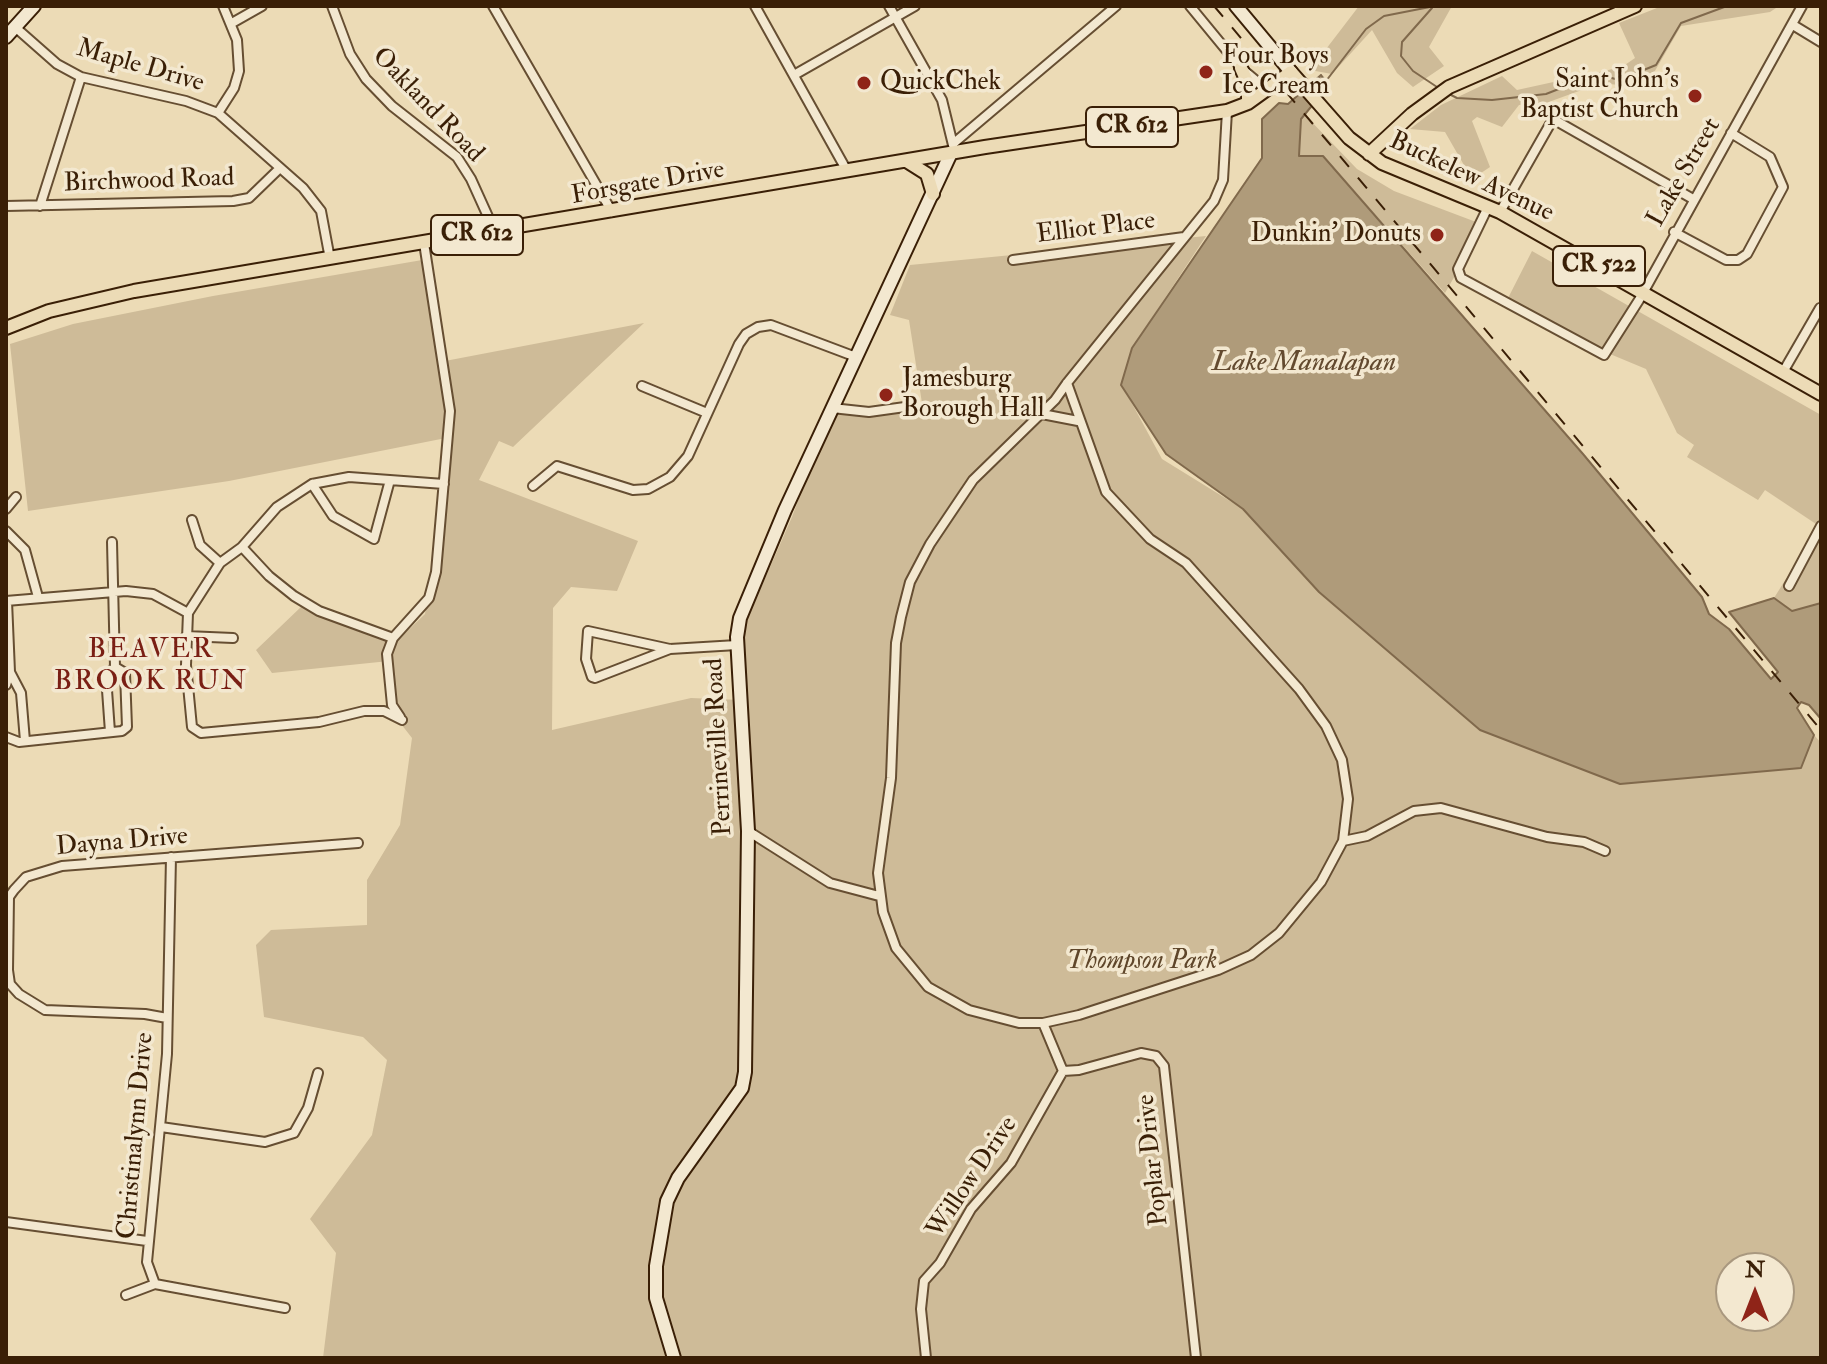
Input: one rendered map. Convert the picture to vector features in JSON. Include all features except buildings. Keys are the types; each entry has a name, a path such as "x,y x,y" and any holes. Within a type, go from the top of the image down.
{"main road":[{"path":"1369,154 1449,87 1635,6"},
{"path":"1241,68 1248,84 1248,103"},
{"name":"Forsgate Drive","path":"6,328 49,311 134,291 495,233 905,161 952,148 1227,111 1248,103 1291,72"},
{"name":"Buckelew Avenue","path":"1291,72 1369,154 1407,175 1494,210 1643,291 1821,394"},
{"path":"905,161 927,174 933,194"}],"street":[{"path":"11,32 34,6"},
{"path":"218,113 239,71 237,40 223,6"},
{"path":"232,23 262,6"},
{"name":"Oakland Road","path":"332,6 350,54 366,79 392,106 457,157 471,179 495,233"},
{"path":"493,6 612,212"},
{"path":"755,6 847,171"},
{"path":"889,6 942,100 952,148 1116,6"},
{"path":"895,17 898,6"},
{"path":"794,75 915,6"},
{"path":"1190,6 1241,68 1266,89"},
{"name":"CR 522","path":"1236,6 1291,72"},
{"name":"Lake Street","path":"1494,210 1458,269 1461,278 1599,355 1609,350 1802,6"},
{"path":"1793,25 1821,42"},
{"name":"Maple Drive","path":"11,32 81,77 186,101 218,113 303,188 321,211 330,259"},
{"path":"40,206 81,77"},
{"path":"1067,383 1078,421 1106,492 1150,539 1186,563 1299,689 1326,726 1342,760 1348,799 1343,841 1321,882 1279,933 1251,955 1143,995 1043,1023 993,1018 969,1010 928,987 896,948 879,896 881,836 896,725 896,643 910,582 930,544 973,480 1042,414 1184,237 1214,201 1223,180 1227,111"},
{"path":"1494,210 1553,119 1693,199"},
{"path":"1674,232 1726,260 1738,260 1747,254 1783,187 1770,157 1731,133"},
{"name":"Perrineville Road","path":"674,1358 656,1298 660,1230 667,1201 678,1178 742,1088 746,1050 748,831 737,645 740,618 749,590 952,148"},
{"name":"Birchwood Road","path":"6,206 233,201 256,193 280,168"},
{"name":"Elliot Place","path":"1013,260 1184,237"},
{"path":"424,243 450,411 444,484 436,572 429,598 393,638 387,654 391,697 402,720 384,711 364,711 319,722 201,733 192,727 186,636 188,613 220,563 242,547 277,507 312,484 349,477 444,484"},
{"path":"1783,372 1820,308"},
{"path":"533,486 557,466 620,488 648,489 659,485 688,456 739,344 746,334 758,327 771,325 856,357"},
{"path":"642,386 707,413"},
{"path":"832,408 869,412 912,406"},
{"path":"1042,414 1078,421"},
{"path":"312,484 333,516 374,539 390,480"},
{"path":"6,509 16,497"},
{"path":"192,520 200,545 220,563"},
{"path":"1789,586 1821,526"},
{"path":"6,531 25,550 38,597"},
{"path":"110,732 106,676 115,667 112,542"},
{"path":"242,547 294,596 319,611 393,638"},
{"path":"6,685 10,672 7,601 111,592 153,594 188,613"},
{"path":"670,649 595,678 586,659 588,631 670,649 737,645"},
{"path":"186,636 233,638"},
{"path":"6,737 10,741 25,741 110,732 127,727 125,673 115,667"},
{"path":"10,672 21,693 25,741"},
{"path":"1343,841 1367,836 1414,811 1441,808 1547,837 1584,842 1605,851"},
{"path":"748,831 830,883 879,896"},
{"name":"Dayna Drive","path":"167,1018 145,1014 45,1010 31,1005 10,984 9,897 26,877 62,866 358,843"},
{"name":"Christinalynn Drive","path":"155,1284 147,1262 147,1241 161,1127 171,857"},
{"path":"1043,1023 1063,1071"},
{"name":"Poplar Drive","path":"1063,1071 1079,1070 1141,1053 1156,1056 1164,1066 1196,1358"},
{"name":"Willow Drive","path":"926,1358 921,1309 924,1281 940,1263 971,1209 1011,1163 1063,1071"},
{"path":"161,1127 265,1142 294,1133 308,1108 318,1073"},
{"path":"6,1222 147,1241"},
{"path":"126,1295 155,1284 285,1308"}],"green space":[{"path":"1359,6 1452,6 1429,47 1444,66 1413,87 1397,73 1372,30 1332,74 1310,70"},
{"path":"1662,6 1779,6 1770,12 1681,26 1645,88 1601,83 1546,103 1519,105 1502,127 1477,117 1472,121 1490,167 1472,179 1445,132 1410,129 1441,105 1502,76 1517,90 1622,67 1635,58 1619,23"},
{"path":"1305,115 1357,169 1394,191 1484,225 1445,293 1323,156 1298,156 1301,119"},
{"name":"Thompson Park","path":"1206,236 1132,348 1122,385 1162,459 1243,509 1319,592 1480,730 1800,768 1814,735 1821,743 1821,1358 323,1358 336,1253 310,1219 372,1135 387,1060 363,1037 264,1017 256,945 271,930 367,925 367,880 400,825 412,738 394,715 389,661 272,673 256,650 302,606 395,643 425,614 451,437 229,481 28,511 10,344 73,324 428,259 445,361 644,323 513,447 499,441 479,480 638,541 617,591 571,587 553,608 552,730 691,698 740,700 737,645 750,606 753,606 792,517 832,408 924,416 909,320 890,315 910,265"},
{"path":"1532,251 1821,415 1821,603 1792,611 1774,598 1819,526 1765,490 1758,500 1687,457 1694,445 1677,433 1646,369 1562,334 1505,304"}],"water":[{"name":"Lake Manalapan","path":"1321,75 1329,85 1301,119 1299,156 1323,156 1583,454 1702,597 1709,614 1729,629 1771,679 1778,672 1729,612 1774,598 1792,611 1821,603 1821,719 1809,705 1801,702 1797,708 1814,735 1801,768 1620,784 1480,730 1319,592 1243,509 1166,454 1121,385 1132,348 1262,158 1262,119 1279,103 1288,104"}],"waterway":[{"path":"1326,81 1366,29 1384,16 1435,6"},
{"path":"1449,94 1457,98 1492,100 1546,94 1597,74 1619,80 1656,65 1681,23 1727,6"},
{"path":"1432,8 1402,42 1401,56 1413,71 1440,89"}],"railway":[{"path":"1214,6 1821,730"}],"place":[{"name":"Four Boys Ice Cream","path":"1206,72"},
{"name":"QuickChek","path":"864,83"},
{"name":"Saint John's Baptist Church","path":"1695,96"},
{"name":"Dunkin' Donuts","path":"1437,235"},
{"name":"Jamesburg Borough Hall","path":"886,395"}],"district":[{"name":"BEAVER BROOK RUN","path":"151,667"}]}
